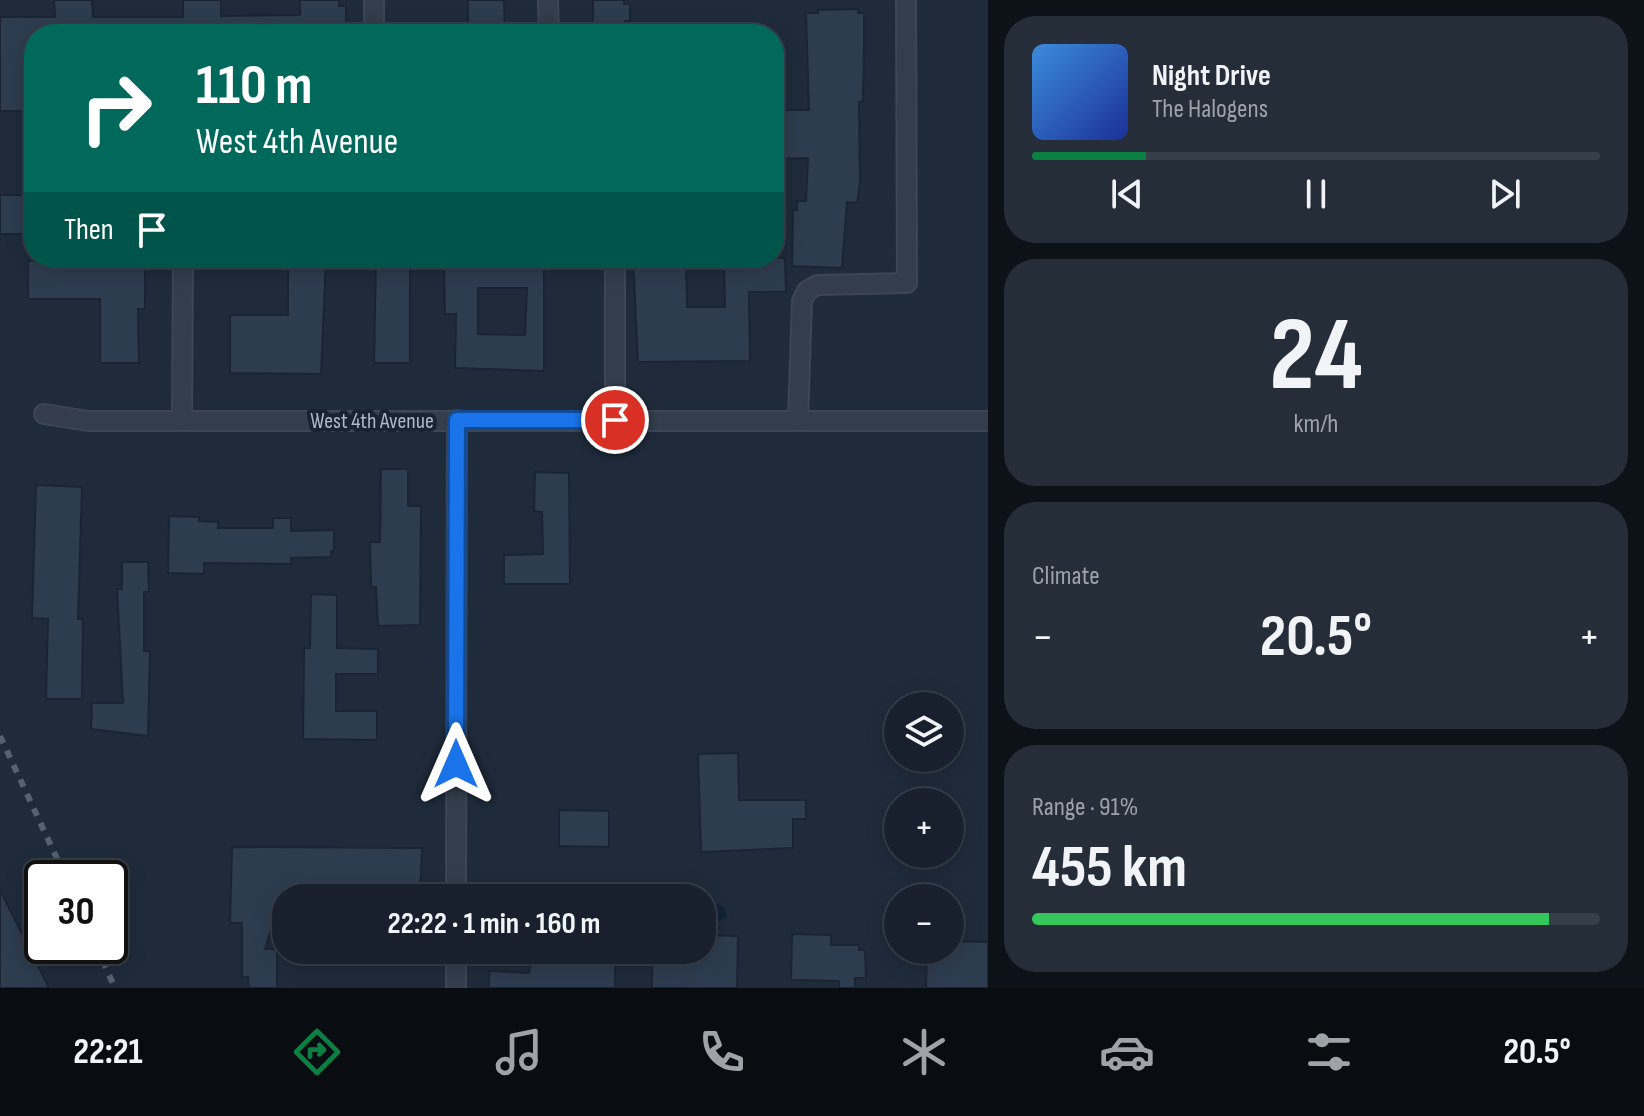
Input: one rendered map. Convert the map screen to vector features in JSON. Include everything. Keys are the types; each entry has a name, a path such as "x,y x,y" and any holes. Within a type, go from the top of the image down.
{"street":[{"path":"374,0 374,24"},
{"path":"548,0 549,24"},
{"path":"798,421 802,301 807,291 817,285 907,283 906,0"},
{"path":"182,421 183,268"},
{"path":"615,268 615,420"},
{"name":"West 4th Avenue","path":"44,414 88,421 988,421"},
{"path":"456,884 457,420"},
{"path":"456,964 456,988"}],"water":[{"path":"716,905 726,909 726,917 716,923"}],"building":[{"path":"54,0 92,0 93,17 183,17 183,0 221,0 221,16 300,15 300,0 339,0 339,6 346,6 346,24 24,24 24,111 0,111 0,17 55,17"},
{"path":"468,0 504,0 505,24 468,24"},
{"path":"593,0 624,0 624,4 630,4 630,21 625,21 625,24 593,24"},
{"path":"858,9 858,13 864,13 863,101 859,102 860,184 857,203 847,202 842,268 792,266 793,210 797,210 797,201 806,201 808,158 784,159 784,110 809,110 806,13 818,13 818,10"},
{"path":"0,195 24,195 24,234 0,234"},
{"path":"785,258 786,292 749,292 750,361 638,362 633,268 686,268 687,307 725,307 724,268 784,268"},
{"path":"28,268 145,268 145,309 138,309 139,363 100,363 100,299 28,299"},
{"path":"288,268 326,268 321,374 230,373 230,315 288,315"},
{"path":"376,268 410,268 410,363 374,363"},
{"path":"444,268 544,268 544,371 455,368 456,314 445,314","holes":["478,288 527,288 525,335 478,334"]},
{"path":"381,469 408,469 408,506 421,506 420,625 378,626 376,587 371,587 370,542 380,542"},
{"path":"535,472 569,473 570,584 504,584 504,555 543,554 542,512 534,511"},
{"path":"36,485 82,487 78,619 83,619 82,699 46,699 48,619 32,618"},
{"path":"169,516 199,517 199,521 218,522 218,528 273,528 273,518 291,518 291,531 334,530 334,551 331,551 331,557 291,558 291,564 204,563 204,574 168,573"},
{"path":"122,562 148,562 149,592 144,592 144,651 150,651 148,736 91,729 92,703 123,703 117,589 122,589"},
{"path":"311,594 337,595 337,648 378,649 378,674 336,674 336,711 377,711 377,740 303,739 304,648 310,648"},
{"path":"738,753 739,800 806,800 806,819 793,819 793,848 701,852 698,754"},
{"path":"559,810 609,811 609,847 559,846"},
{"path":"232,847 422,848 421,884 272,884 272,927 265,949 272,949 272,964 277,964 277,988 249,988 248,977 242,977 242,923 230,923"},
{"path":"0,890 24,938 24,964 37,964 49,988 0,988"},
{"path":"792,934 831,935 831,945 859,945 859,950 865,950 866,978 855,978 855,988 839,988 839,981 791,980"},
{"path":"716,935 738,936 737,988 652,988 652,964 716,964"},
{"path":"964,941 988,942 988,988 926,988 927,964 964,964"},
{"path":"531,964 615,965 615,988 489,988 489,971 529,973"}],"railway":[{"path":"0,736 58,860"},
{"path":"104,964 115,988"}],"route":[{"path":"456,764 457,420 615,420"}]}
